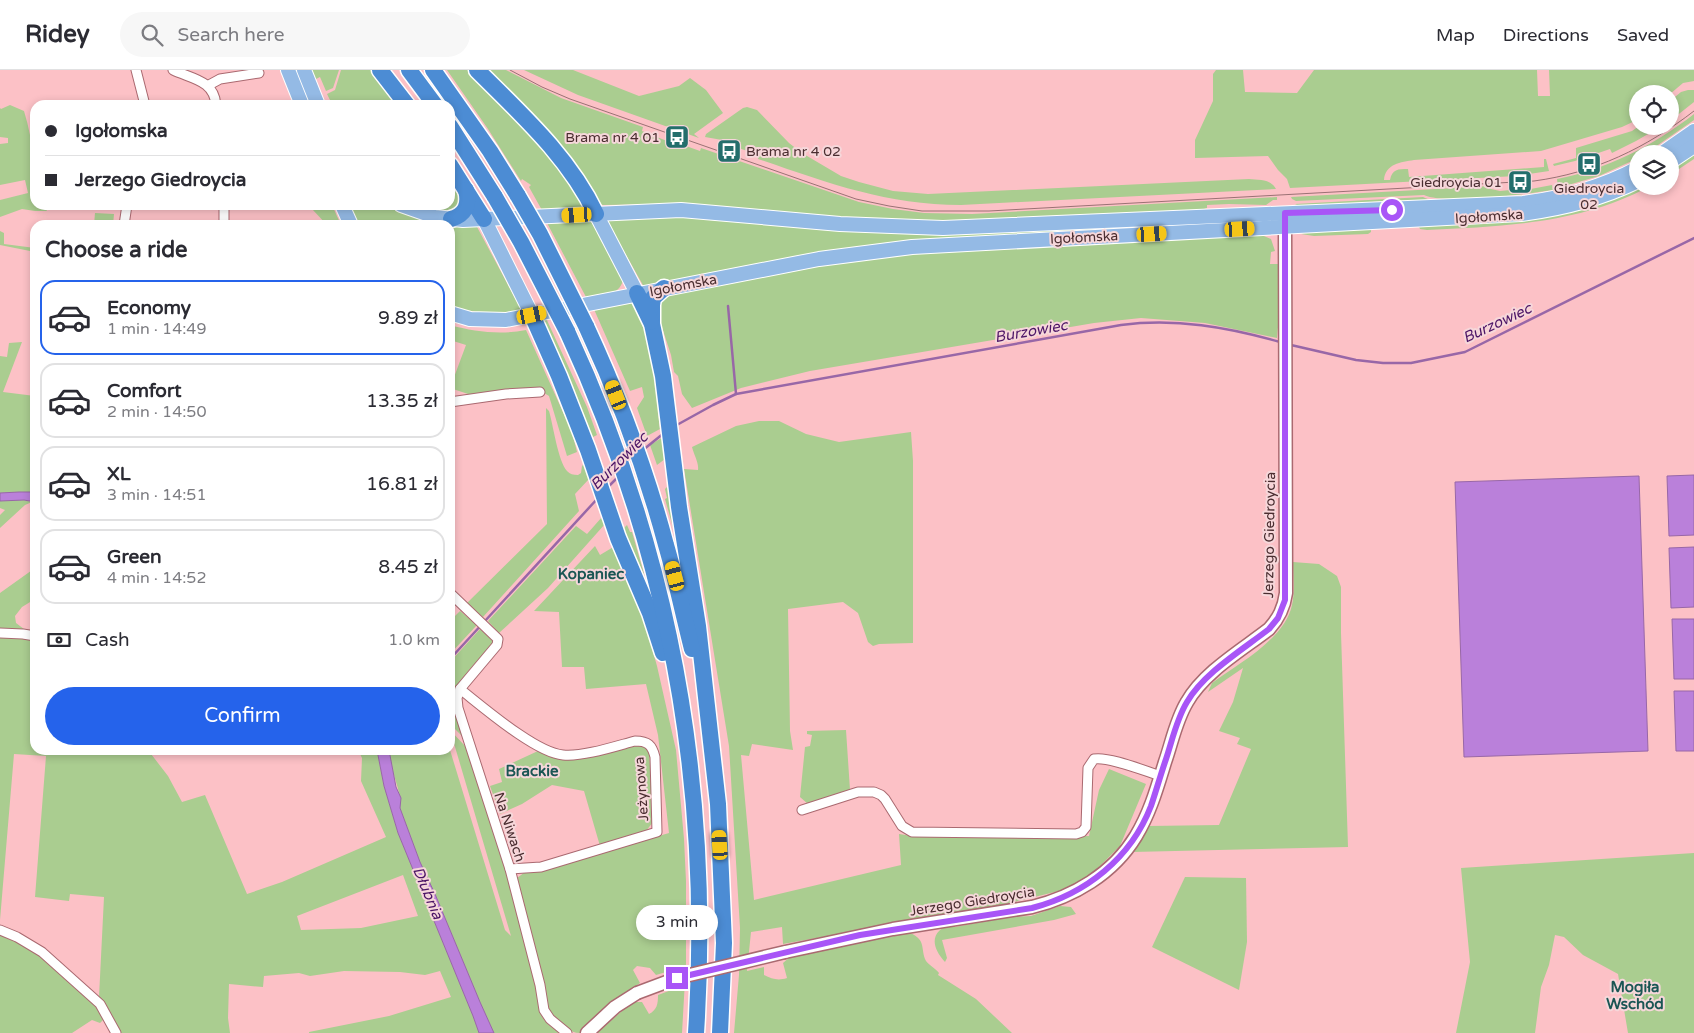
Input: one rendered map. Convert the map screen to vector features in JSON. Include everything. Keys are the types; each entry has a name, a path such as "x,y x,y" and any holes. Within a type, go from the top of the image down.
{"highway":[{"path":"380,70 403,100"},
{"path":"408,70 431,100"},
{"path":"433,70 454,100"},
{"path":"478,70 552,146 571,171 596,214"},
{"path":"455,101 490,151 540,234 603,363 632,435 675,576 706,702"},
{"path":"455,134 530,258 567,331 599,401 640,522 654,570 668,630 691,771 697,846 700,940 696,1033"},
{"path":"455,173 484,219"},
{"path":"451,219 461,215 466,208 468,198 466,190"},
{"path":"664,288 654,298 652,324 663,376 686,554 698,626 718,804 724,944 720,1033"},
{"path":"637,293 652,324"},
{"path":"532,315 559,376 588,450 618,538 650,613 680,698"}],"main road":[{"path":"288,70 300,100"},
{"path":"304,70 316,100"},
{"path":"1674,145 1694,131"},
{"path":"1679,156 1694,146"},
{"name":"Igołomska","path":"455,314 470,319 506,320 819,259 912,247 1523,203 1581,191 1629,172"},
{"name":"Igołomska","path":"414,210 451,219 484,219 681,210 856,225 943,228 1285,220 1470,218 1536,212 1607,195 1629,185"},
{"path":"596,214 637,293"},
{"path":"484,219 532,315"}],"street":[{"path":"136,70 144,100"},
{"path":"173,70 209,85 214,93 215,100"},
{"path":"209,85 220,79 259,73"},
{"name":"Jerzego Giedroycia","path":"588,1033 615,1006 637,993 677,978 883,931 1032,908 1049,903 1074,893 1090,883 1109,867 1135,837 1151,806 1180,716 1187,701 1200,684 1269,629 1278,618 1283,606 1286,593 1285,220"},
{"path":"455,401 506,394 540,392"},
{"path":"455,598 498,639 497,645 460,689"},
{"path":"0,634 30,635"},
{"name":"Jeżynowa","path":"460,689 535,744 553,753 577,755 643,741 651,746 655,757 658,832 541,867 510,869"},
{"name":"Na Niwach","path":"460,689 457,701 460,715 510,869 540,985 544,1010 550,1019 567,1033"},
{"path":"802,810 847,795 870,791 880,794 902,826 912,832 1076,834 1082,832 1086,827 1088,768 1094,759 1110,760 1161,776"},
{"path":"0,930 17,937 42,952 100,1004 116,1033"}],"green space":[{"path":"310,70 339,70 333,88 326,91 320,77 316,79"},
{"path":"341,70 373,70 396,100 330,100 327,94 335,90"},
{"path":"447,70 471,70 532,132 588,208 543,212 529,187 531,185 522,179 521,181"},
{"path":"485,70 506,70 561,98 643,127 642,131 672,143 672,141 700,151 701,148 859,202 893,209 924,213 972,214 1277,197 1277,200 1273,200 1266,205 1207,205 1207,208 1195,212 913,223 679,204 603,205 599,204"},
{"path":"524,70 573,70 639,96 679,86 690,78 706,90 723,113 694,134 699,138 578,95"},
{"path":"1216,70 1243,70 1245,92 1297,93 1314,70 1537,70 1538,96 1550,96 1549,70 1694,70 1694,81 1683,83 1679,86 1629,85 1629,124 1622,127 1541,151 1404,162 1394,165 1387,170 1384,180 1390,180 1396,170 1401,169 1408,169 1409,177 1544,167 1544,159 1546,159 1549,171 1516,176 1290,188 1287,179 1268,156 1195,158 1195,140 1213,101 1213,74"},
{"path":"1694,90 1694,102 1679,114 1679,94"},
{"path":"10,105 24,111 30,135 30,210 47,211 35,211 22,209 0,217 0,200 28,193 25,180 0,185 0,144 8,143 8,138 0,137 1,109"},
{"path":"747,107 757,110 789,143 802,153 841,176 893,191 928,194 1249,179 1271,183 1276,189 961,205 907,201 882,197 833,184 758,159 759,155 721,142 722,140 705,137 706,134"},
{"path":"1694,114 1694,120 1679,130 1679,125"},
{"path":"1629,132 1629,135 1646,135 1612,153 1610,149 1554,166 1553,164 1576,158 1576,148"},
{"path":"1672,135 1658,145 1648,145 1662,136"},
{"path":"1694,152 1694,159 1679,169 1679,163"},
{"path":"1629,155 1629,162 1599,176 1558,188 1557,179 1576,175"},
{"path":"1629,165 1628,168 1582,186 1530,197 1469,200 1537,194 1557,190 1596,179"},
{"path":"1552,185 1553,190 1467,199 1435,198 1424,195 1296,201 1291,197 1490,186 1491,189 1500,191 1520,189 1520,191"},
{"path":"455,186 463,201 452,214 435,210 455,210"},
{"path":"1629,188 1629,195 1632,195 1597,208 1542,221 1485,227 1427,230 1420,229 1419,227"},
{"path":"1423,197 1434,201 1383,201 1304,207 1295,204"},
{"path":"1449,200 1469,200 1447,202 1434,201"},
{"path":"313,210 334,210 339,220 322,220"},
{"path":"349,210 404,210 452,220 354,220"},
{"path":"95,213 114,214 113,220 94,220"},
{"path":"664,217 725,219 836,228 1207,222 1167,229 927,240 644,287 608,223 609,220 614,219"},
{"path":"587,220 593,223 623,280 618,290 609,294 586,297 546,221"},
{"path":"455,221 476,225 521,309 486,314 455,308"},
{"path":"1354,229 1371,230 1371,232 1368,234 1314,236 1301,234 1306,232"},
{"path":"0,231 4,233 4,244 30,247 30,251 0,245"},
{"path":"1259,234 1271,239 1275,251 1271,252 1270,264 1278,264 1279,316 1277,338 1205,323 1141,318 1094,323 810,371 741,388 692,408 682,394 658,315 657,299 664,293 820,264 898,253"},
{"path":"633,299 640,313 649,345 657,397 660,429 647,436 637,408 644,397 642,387 630,391 593,307"},
{"path":"545,316 587,407 597,435 591,438 540,322"},
{"path":"455,326 488,332 526,330 572,432 577,452 567,456 549,396 536,388 471,395 455,390 455,375 466,345 455,342"},
{"path":"22,342 3,392 30,395 30,492 0,493 0,356 7,357 9,343"},
{"path":"546,408 549,411 558,451 567,471 573,475 578,475 581,473 584,464 589,479 575,494 579,511 483,617 466,604 547,524"},
{"path":"759,421 779,421 806,434 839,442 911,432 913,461 913,643 879,644 873,646 868,642 858,613 843,602 788,609 790,731 793,750 752,744 749,756 741,755 754,900 901,865 899,834 912,836 1005,838 1089,836 1099,790 1109,769 1146,784 1120,846 1087,879 1063,890 1006,904 783,944 782,927 751,932 747,971 764,967 764,975 775,979 784,979 787,978 783,963 790,957 910,933 921,942 926,961 939,973 938,975 976,999 1012,1033 734,1033 739,975 740,928 729,746 684,469 698,470 692,447 736,426"},
{"path":"663,437 665,459 657,465 650,445"},
{"path":"669,485 676,538 665,499 667,498 665,489"},
{"path":"24,500 30,503 25,505 0,528 0,515 5,510 0,508 0,501"},
{"path":"602,517 605,524 548,588 499,633 488,621 576,526 587,534"},
{"path":"627,525 630,532 632,532 645,577 623,529"},
{"path":"595,546 600,555 615,546 640,606 657,666 676,750 686,881 686,963 682,1033 597,1033 632,1002 642,1002 649,1014 654,1011 658,995 674,989 673,970 656,975 650,968 637,966 633,970 640,983 598,1014 580,1033 565,1028 553,1016 548,1007 517,878 525,872 556,866 669,833 658,735 646,684 586,689 584,667 562,667 559,612 534,611"},
{"path":"1293,562 1319,564 1337,576 1341,587 1348,847 1132,852 1149,826 1219,825 1251,749 1237,744 1240,738 1219,731 1233,702 1243,668 1208,692 1212,683 1247,659 1270,640 1288,617 1294,589"},
{"path":"30,572 30,602 22,607 15,616 16,623 28,632 15,629 0,629 0,593"},
{"path":"460,611 477,625 455,649 455,616"},
{"path":"480,629 493,640 491,646 469,670 458,687 463,735 455,729 455,656"},
{"path":"0,637 30,638 30,755 14,754 0,920"},
{"path":"846,730 850,790 808,804 800,797 805,747 810,746 812,735 807,734 807,731"},
{"path":"455,735 466,747 508,875 538,993 540,1012 545,1021 560,1033 494,1033 435,894 422,868 400,808 399,794 390,755 452,755 505,930 511,936 455,747"},
{"path":"634,743 649,748 653,822 646,831 600,846 584,791 552,785 522,804 500,814 490,786 502,782 499,769 538,751 553,756"},
{"path":"30,755 152,755 168,776 182,802 205,795 247,894 282,882 386,837 361,781 360,755 378,755 384,786 398,833 479,1033 309,1033 389,1016 451,997 440,971 425,975 400,972 344,971 310,976 299,973 264,976 263,987 229,984 228,1018 230,1033 121,1033 99,997 104,897 70,894 69,901 35,897 46,756","holes":["403,875 418,916 361,928 301,930 297,916"]},
{"path":"1694,853 1694,1033 1628,1033 1618,974 1583,955 1564,937 1555,935 1549,965 1541,987 1535,1033 1456,1033 1470,962 1461,868"},
{"path":"1185,877 1246,878 1247,942 1239,990 1152,947"},
{"path":"1060,906 1071,907 1076,914 1054,920 942,940 947,958 945,962 935,944 937,934 946,926 954,924 955,927 1009,917 1031,916"},
{"path":"0,932 32,949 99,1007 105,1018 100,1023 92,1020 72,1033 0,1033"}],"water":[{"path":"1694,475 1694,535 1669,536 1667,476"},
{"path":"1639,476 1648,751 1464,757 1455,482"},
{"path":"30,492 30,501 0,501 0,493"},
{"path":"1694,547 1694,607 1671,608 1669,548"},
{"path":"1672,619 1694,619 1694,679 1674,679"},
{"path":"1674,691 1694,691 1694,751 1676,751"},
{"name":"Dłubnia","path":"378,755 390,755 396,787 401,798 400,808 420,862 494,1033 479,1033 398,833 384,786"}],"waterway":[{"name":"Burzowiec","path":"1291,345 1356,360 1383,363 1411,363 1465,352 1694,238"},
{"path":"728,306 736,394"},
{"name":"Burzowiec","path":"675,426 736,394 1121,325 1141,323 1201,325 1241,332 1280,342"},
{"name":"Burzowiec","path":"643,450 664,433"},
{"name":"Burzowiec","path":"607,488 619,476"},
{"name":"Burzowiec","path":"455,654 598,498"}],"tram line":[{"path":"510,70 570,99 856,199 922,211 989,211 1534,181 1578,172 1619,157 1657,136 1694,111"}],"place":[{"name":"Brama nr 4 01","path":"677,137"},
{"name":"Brama nr 4 02","path":"729,151"},
{"name":"Giedroycia 02","path":"1589,164"},
{"name":"Giedroycia 01","path":"1520,182"}],"district":[{"name":"Kopaniec","path":"591,574"},
{"name":"Brackie","path":"532,771"},
{"name":"Mogiła Wschód","path":"1635,996"}],"route":[{"path":"677,978 860,935 1032,908 1074,893 1090,883 1124,852 1145,820 1151,806 1180,716 1187,701 1200,684 1269,629 1278,618 1285,600 1285,213 1392,210"}]}
